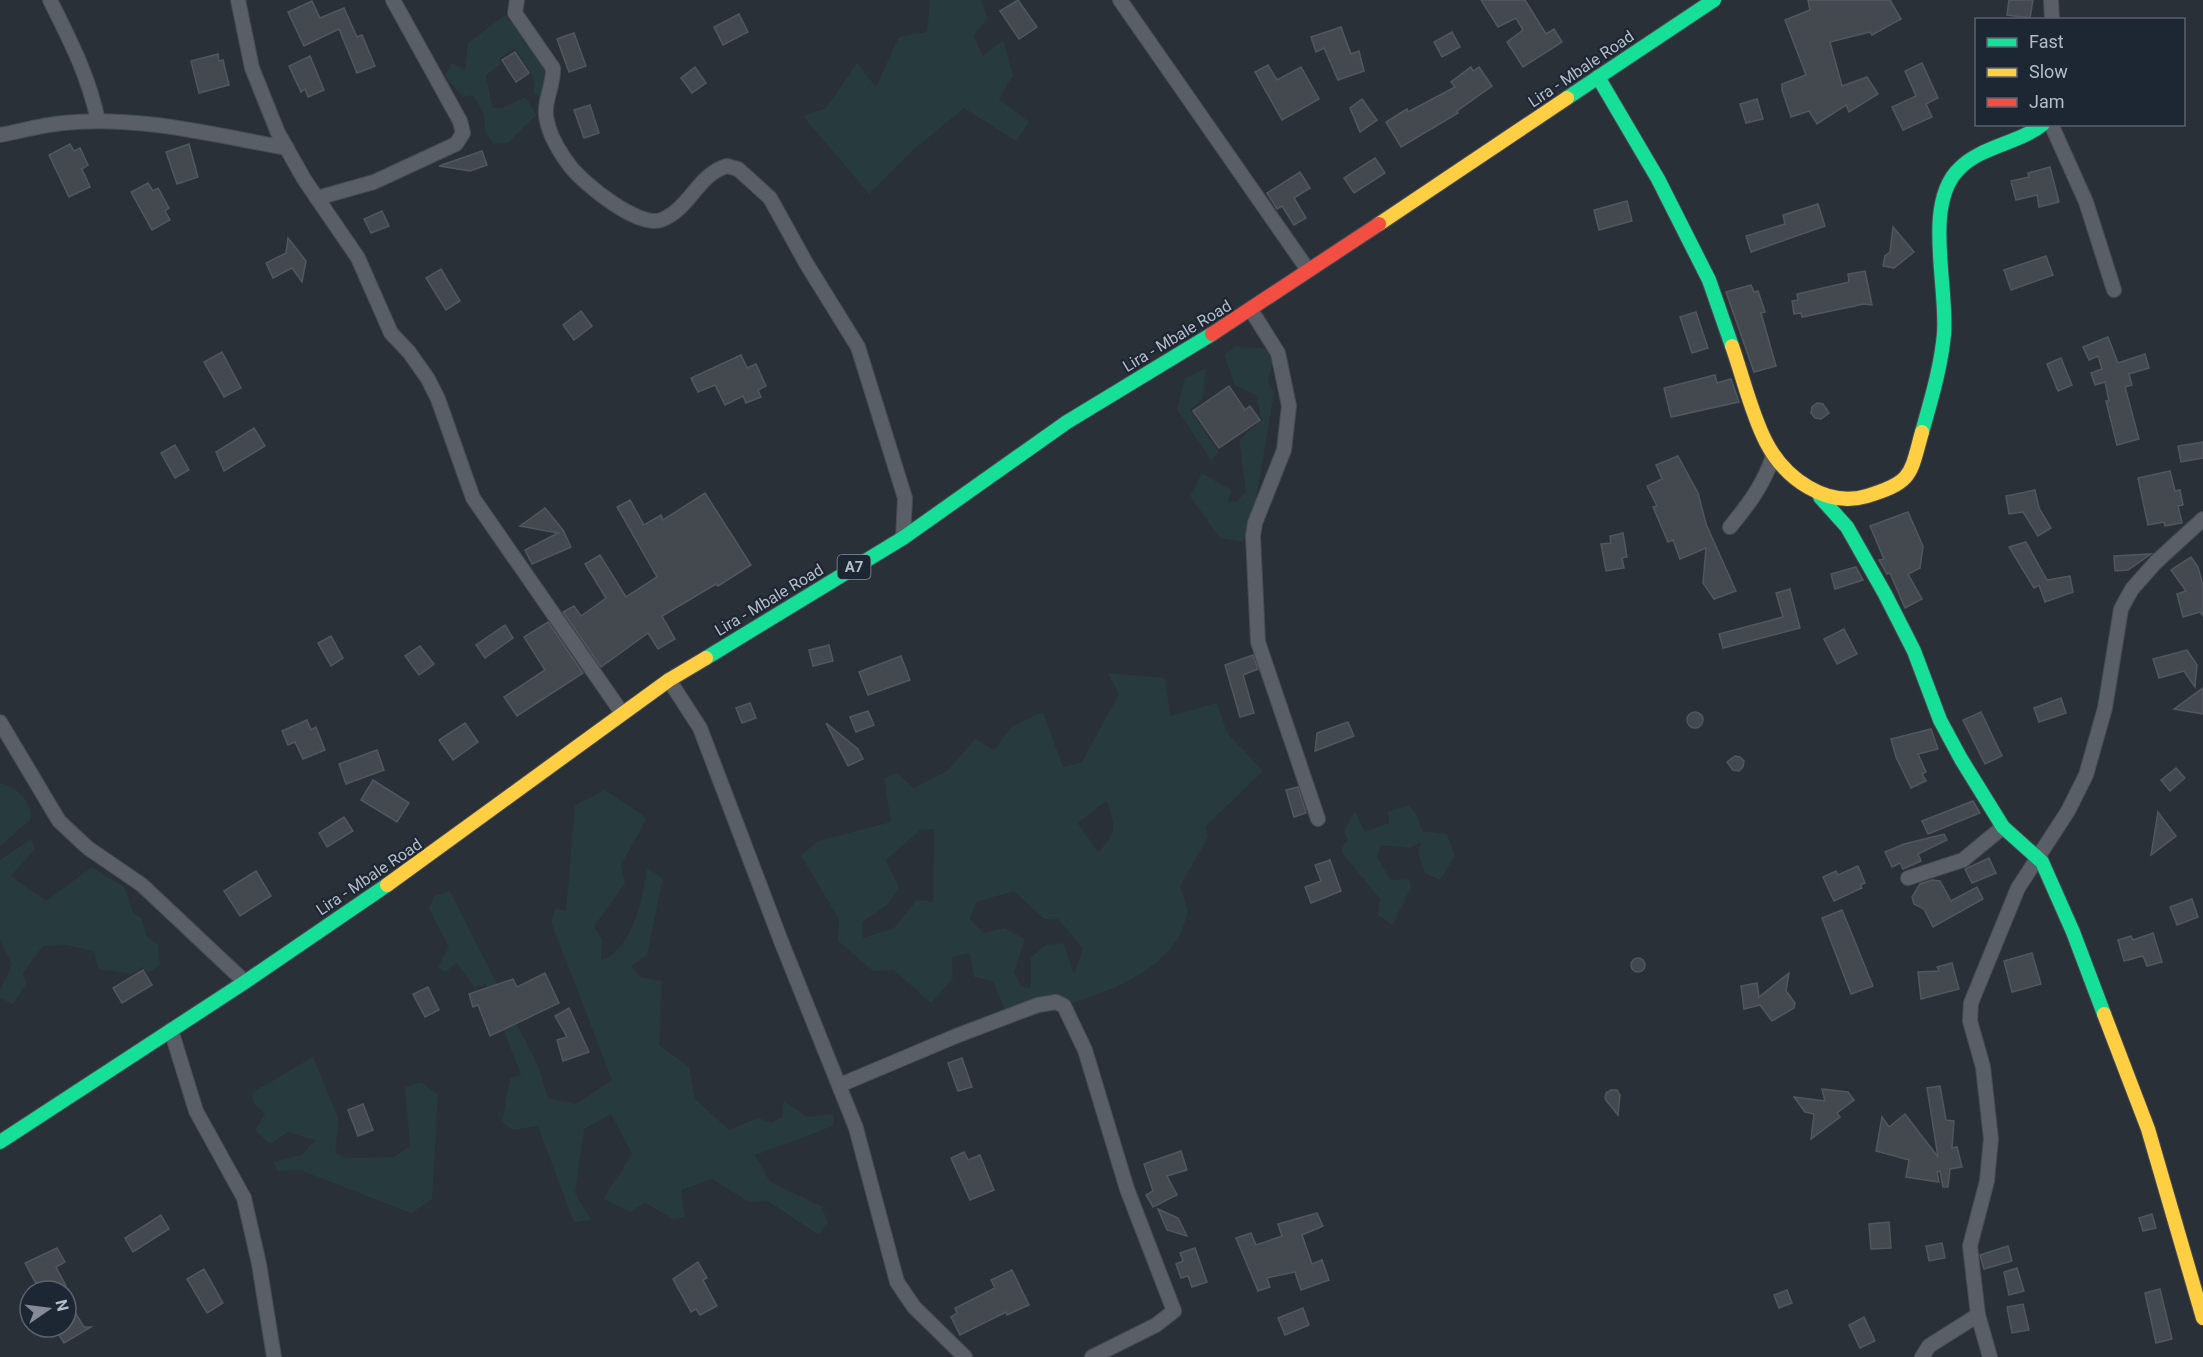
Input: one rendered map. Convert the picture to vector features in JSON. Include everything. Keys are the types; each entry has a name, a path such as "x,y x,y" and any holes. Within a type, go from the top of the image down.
{"main road":[{"name":"Lira - Mbale Road","path":"0,1142 245,982 437,851 622,712 669,680 903,538 1066,422 1251,310 1706,2"},
{"path":"1598,77 1658,179 1709,280 1752,410 1773,456 1820,497 1847,527 1914,651 1951,741 2004,827 2038,856 2073,932 2148,1129 2200,1297 2203,1318"},
{"path":"1820,497 1858,499 1901,483 1911,474 1944,337 1941,224 1944,188 1960,166 1975,154 2030,134 2040,126"}],"street":[{"path":"50,0 77,52 92,92 98,121"},
{"path":"238,0 252,68 278,133 317,198 358,258 391,333 418,364 438,399 473,498 622,712"},
{"path":"317,198 374,182 456,144 462,136 463,129 452,105 393,0"},
{"path":"517,0 515,13 553,68 545,111 550,132 570,165 583,178 632,215 647,221 658,220 672,214 709,175 727,166 738,169 770,198 862,355 905,498 903,538"},
{"path":"1120,0 1139,24 1308,270"},
{"path":"2051,0 2052,18"},
{"path":"0,135 63,123 98,121 174,127 287,148"},
{"path":"2052,126 2086,202 2114,290"},
{"path":"1251,310 1278,353 1289,406 1284,450 1255,523 1253,536 1257,632 1318,819"},
{"path":"1730,527 1756,496 1773,456"},
{"path":"1990,1357 1978,1316 1970,1246 1987,1180 1991,1139 1983,1067 1970,1022 1971,1003 2018,888 2068,811 2086,775 2097,743 2114,636 2124,602 2132,589 2156,562 2203,519"},
{"path":"669,680 700,728 840,1085 856,1128 897,1282 914,1307 965,1357"},
{"path":"0,722 59,821 70,833 142,885 245,982"},
{"path":"1908,878 1964,860 2004,827"},
{"path":"840,1085 956,1036 1038,1005 1056,1002 1064,1006 1088,1059 1127,1189 1174,1311 1156,1325 1092,1357"},
{"path":"171,1030 195,1111 244,1198 259,1264 274,1357"},
{"path":"1922,1357 1929,1346 1978,1316"}],"green space":[{"path":"930,0 981,0 988,18 973,36 983,56 1003,40 1013,75 999,99 1029,122 1016,141 964,108 912,151 869,194 803,116 826,108 857,63 876,87 899,37 927,32"},
{"path":"505,15 550,72 542,98 534,94 534,78 515,48 500,58 500,65 486,75 492,107 500,109 526,97 536,115 508,143 493,144 485,131 484,114 473,95 463,97 445,76 452,63 465,70 468,43"},
{"path":"1235,346 1266,349 1273,360 1268,381 1274,393 1255,505 1243,542 1220,538 1190,496 1202,473 1231,490 1228,502 1237,501 1246,491 1239,440 1262,420 1256,395 1235,385 1224,355"},
{"path":"1206,368 1203,398 1190,410 1219,452 1211,460 1177,409 1185,378"},
{"path":"1108,673 1165,678 1170,716 1217,703 1227,733 1263,771 1206,826 1208,838 1180,886 1187,913 1178,937 1162,957 1141,974 1115,987 1088,998 1010,1022 993,981 974,977 970,953 952,957 953,978 931,1003 894,970 873,971 838,941 839,919 801,856 818,841 891,822 884,778 897,773 914,788 947,771 975,739 994,750 1012,726 1043,712 1063,767 1082,762 1119,694","holes":["1106,801 1112,816 1113,828 1109,840 1098,852 1078,823","934,829 933,902 917,900 894,928 863,938 862,922 887,905 899,888 886,860 920,830","1014,891 1044,919 1058,919 1083,949 1074,974 1063,943 1046,945 1031,957 1031,988 1021,987 1014,972 1025,939 1004,928 983,933 970,919 976,902"]},
{"path":"0,783 13,788 26,800 31,819 0,846"},
{"path":"605,790 647,818 621,865 625,884 594,926 602,939 601,961 612,955 629,934 643,894 647,868 663,878 647,955 631,966 640,977 662,981 659,1045 689,1067 695,1099 729,1130 758,1118 772,1123 782,1117 784,1101 807,1117 833,1114 833,1126 755,1155 770,1182 821,1206 828,1222 819,1235 768,1201 749,1202 712,1179 681,1190 685,1217 673,1219 645,1203 631,1212 603,1199 632,1154 611,1114 584,1129 575,1193 591,1220 574,1222 538,1126 513,1130 502,1122 510,1078 521,1075 486,984 475,988 457,963 445,972 438,967 449,947 429,909 434,896 450,891 539,1068 548,1098 576,1104 612,1080 551,922 556,908 566,911 575,805"},
{"path":"1409,805 1417,816 1422,831 1447,834 1455,856 1440,880 1425,873 1418,852 1421,842 1409,848 1380,845 1377,857 1391,880 1409,879 1411,887 1392,925 1378,915 1380,899 1342,853 1342,847 1348,840 1344,831 1355,811 1365,832 1389,823 1388,812"},
{"path":"31,839 35,849 11,876 46,901 92,867 124,887 133,912 142,919 146,936 158,945 160,965 148,973 143,967 131,974 98,969 94,951 65,945 43,946 23,973 26,984 13,1004 0,998 0,991 12,964 0,940 0,860"},
{"path":"313,1057 339,1120 335,1153 346,1158 394,1157 410,1146 405,1087 421,1082 438,1095 432,1199 411,1213 300,1170 277,1171 274,1162 302,1155 315,1140 288,1132 270,1144 255,1130 265,1114 253,1102 252,1093"}],"building":[{"path":"1018,0 1037,27 1019,39 1000,11"},
{"path":"1481,0 1525,0 1546,34 1554,29 1562,42 1523,67 1507,42 1523,30 1516,18 1498,27"},
{"path":"1808,0 1890,0 1901,19 1872,35 1870,32 1830,42 1842,86 1867,77 1878,94 1849,112 1846,105 1817,124 1809,111 1791,117 1782,90 1782,84 1806,75 1785,20 1810,10"},
{"path":"2009,0 2033,0 2030,18 2007,15"},
{"path":"312,1 320,18 344,8 357,37 362,35 375,66 357,73 339,29 304,46 288,12"},
{"path":"739,14 748,32 723,45 714,27"},
{"path":"1341,27 1351,54 1359,51 1364,71 1338,80 1324,48 1316,52 1311,37"},
{"path":"1452,32 1460,47 1442,57 1434,42"},
{"path":"574,33 586,66 569,72 557,39"},
{"path":"515,52 529,73 516,82 502,60"},
{"path":"218,54 219,61 223,60 229,85 199,93 191,61"},
{"path":"310,56 324,90 308,97 305,89 301,92 289,66"},
{"path":"1922,63 1938,98 1926,104 1932,117 1903,130 1892,107 1916,96 1905,71"},
{"path":"1268,65 1277,80 1301,67 1319,99 1282,120 1255,72"},
{"path":"695,67 706,83 692,93 681,78"},
{"path":"1471,67 1473,71 1479,67 1492,86 1457,111 1458,113 1401,147 1386,122 1407,109 1408,112 1455,87 1451,82"},
{"path":"1362,99 1377,120 1360,132 1350,108"},
{"path":"1757,99 1763,119 1746,123 1740,104"},
{"path":"590,105 599,133 584,138 574,110"},
{"path":"70,144 74,151 80,148 88,165 82,169 90,187 69,197 49,155"},
{"path":"189,144 198,177 177,184 166,152"},
{"path":"482,151 487,165 470,171 439,166"},
{"path":"1375,158 1385,173 1354,193 1344,178"},
{"path":"2050,167 2059,202 2039,207 2037,195 2016,200 2011,181 2029,177 2028,173"},
{"path":"1300,172 1310,188 1294,198 1306,218 1294,225 1282,206 1277,209 1267,193"},
{"path":"148,183 153,191 158,188 169,208 165,211 170,220 152,230 131,192"},
{"path":"1627,201 1632,221 1599,230 1594,210"},
{"path":"1818,204 1825,226 1751,252 1746,236 1785,224 1783,215"},
{"path":"382,211 389,226 371,233 364,219"},
{"path":"1893,227 1914,252 1894,268 1883,266 1885,256 1890,252"},
{"path":"288,238 306,261 302,282 292,268 273,278 266,263 286,253"},
{"path":"2046,256 2053,275 2011,290 2004,270"},
{"path":"441,269 460,301 446,310 426,278"},
{"path":"1865,271 1872,305 1864,304 1802,317 1801,313 1794,314 1792,301 1798,300 1797,294 1849,282 1848,274"},
{"path":"1751,285 1754,292 1758,291 1765,312 1761,313 1776,366 1754,372 1726,292"},
{"path":"581,311 592,326 574,340 563,325"},
{"path":"1696,312 1708,348 1692,353 1680,317"},
{"path":"2108,337 2118,363 2145,354 2149,368 2129,374 2132,385 2125,387 2139,439 2117,445 2106,401 2109,401 2105,382 2095,385 2091,373 2102,369 2098,356 2089,360 2083,347"},
{"path":"222,352 241,388 224,397 204,362"},
{"path":"741,355 747,368 756,364 766,386 758,390 761,397 746,403 743,396 725,405 715,385 698,392 691,378"},
{"path":"2061,358 2072,385 2058,391 2047,364"},
{"path":"1715,375 1717,383 1731,379 1739,402 1671,417 1664,388"},
{"path":"1229,386 1245,410 1250,406 1260,420 1219,448 1193,411"},
{"path":"1817,403 1823,404 1829,413 1821,419 1815,418 1811,413 1812,407"},
{"path":"254,428 265,446 224,471 216,452"},
{"path":"2203,442 2203,458 2181,462 2178,446"},
{"path":"175,445 189,470 175,478 161,453"},
{"path":"1678,456 1698,493 1706,524 1736,591 1714,599 1703,583 1706,548 1680,559 1673,540 1668,542 1653,507 1657,506 1647,486 1662,479 1656,465"},
{"path":"2170,471 2175,491 2180,490 2183,505 2178,506 2182,523 2165,526 2164,522 2148,525 2138,478"},
{"path":"2035,490 2039,508 2051,528 2038,536 2023,512 2009,514 2006,496"},
{"path":"705,493 751,565 718,586 716,584 662,616 675,639 658,649 648,633 601,667 563,612 574,606 581,616 606,598 585,564 600,555 626,597 657,577 617,507 630,500 644,525 661,515 663,520"},
{"path":"545,508 563,530 571,547 532,564 525,550 558,533 520,526"},
{"path":"1908,512 1923,546 1920,568 1908,574 1922,599 1905,608 1890,573 1887,574 1879,560 1884,559 1870,526"},
{"path":"1623,533 1627,557 1622,558 1624,568 1606,571 1601,544 1611,543 1610,536"},
{"path":"2026,542 2047,580 2070,576 2073,592 2045,602 2039,585 2034,588 2009,547"},
{"path":"2151,554 2128,570 2115,571 2114,556"},
{"path":"2191,557 2198,567 2203,586 2203,616 2200,612 2183,617 2177,594 2186,591 2171,570"},
{"path":"1856,567 1863,580 1835,589 1831,574"},
{"path":"1790,589 1800,628 1723,648 1719,634 1783,617 1776,593"},
{"path":"548,622 583,673 517,716 504,697 545,670 524,637"},
{"path":"505,625 513,638 485,658 476,645"},
{"path":"1844,629 1857,654 1837,664 1824,639"},
{"path":"331,636 343,658 331,666 318,643"},
{"path":"829,645 833,661 813,666 809,650"},
{"path":"420,646 434,664 419,675 405,656"},
{"path":"2187,650 2197,665 2195,687 2184,671 2159,678 2153,659"},
{"path":"1253,655 1258,669 1243,675 1254,713 1240,717 1225,665"},
{"path":"901,656 910,680 868,695 859,672"},
{"path":"2203,688 2203,714 2174,709"},
{"path":"2061,698 2066,713 2039,722 2034,708"},
{"path":"750,703 756,718 742,723 736,708"},
{"path":"868,711 874,725 856,732 850,717"},
{"path":"1695,712 1703,720 1695,728 1687,720"},
{"path":"1981,712 2002,756 1985,764 1963,720"},
{"path":"307,720 311,730 316,727 325,750 303,759 295,742 288,745 282,731"},
{"path":"1348,722 1354,736 1315,751 1317,733"},
{"path":"465,723 478,742 453,760 439,740"},
{"path":"826,723 858,749 863,759 848,766"},
{"path":"1931,729 1938,749 1918,754 1926,772 1922,774 1926,781 1911,788 1896,757 1891,739"},
{"path":"377,750 384,770 346,784 339,764"},
{"path":"1735,756 1744,761 1739,771 1733,770 1727,762"},
{"path":"2176,768 2185,778 2170,791 2161,780"},
{"path":"373,780 409,803 397,822 361,800"},
{"path":"1298,787 1306,813 1294,817 1286,790"},
{"path":"1973,801 1980,813 1928,834 1922,821"},
{"path":"2158,812 2176,836 2151,855"},
{"path":"344,817 353,831 327,847 319,833"},
{"path":"1944,834 1947,840 1918,854 1921,861 1903,869 1900,863 1892,867 1885,852 1904,844"},
{"path":"1989,858 1996,873 1972,883 1965,869"},
{"path":"1330,860 1341,891 1311,903 1305,887 1321,881 1315,865"},
{"path":"1858,866 1865,883 1860,885 1862,888 1834,901 1823,877 1836,871 1838,875"},
{"path":"256,871 271,896 240,916 224,891"},
{"path":"1932,880 1940,881 1951,901 1977,887 1983,899 1933,927 1924,909 1914,904 1912,897 1920,884"},
{"path":"2192,899 2198,917 2177,925 2170,907"},
{"path":"1842,910 1873,986 1851,994 1822,918"},
{"path":"2153,933 2162,962 2147,966 2143,956 2124,961 2118,940 2131,936 2133,940"},
{"path":"2032,953 2041,984 2012,992 2004,961"},
{"path":"1635,958 1641,958 1645,965 1641,972 1635,972 1631,968 1631,962"},
{"path":"1952,963 1959,989 1921,999 1918,972 1939,971 1937,967"},
{"path":"143,970 152,985 122,1003 113,988"},
{"path":"545,973 559,1003 490,1036 478,1005 473,1007 469,994 513,979 517,987"},
{"path":"1789,973 1786,991 1795,1003 1794,1008 1772,1021 1760,1005 1744,1009 1741,986 1757,983 1759,997"},
{"path":"428,987 439,1010 425,1017 413,994"},
{"path":"569,1008 589,1052 563,1061 557,1040 567,1037 555,1016"},
{"path":"962,1058 972,1087 958,1091 948,1063"},
{"path":"1940,1086 1946,1120 1954,1121 1952,1148 1957,1147 1962,1167 1950,1169 1948,1187 1943,1187 1940,1171 1937,1172 1939,1182 1906,1177 1909,1160 1876,1151 1882,1117 1889,1127 1905,1114 1938,1157 1927,1088"},
{"path":"1822,1089 1848,1092 1854,1100 1837,1113 1840,1117 1811,1139 1814,1114 1805,1112 1794,1097 1825,1101"},
{"path":"1617,1090 1620,1095 1618,1115 1605,1099 1606,1093"},
{"path":"363,1104 373,1130 358,1136 348,1110"},
{"path":"1181,1151 1187,1170 1167,1176 1177,1195 1153,1207 1146,1195 1153,1191 1144,1164"},
{"path":"964,1152 968,1160 980,1155 994,1190 970,1200 951,1158"},
{"path":"1158,1209 1178,1218 1187,1236 1167,1230"},
{"path":"1317,1213 1323,1226 1302,1235 1312,1264 1322,1260 1329,1280 1301,1290 1295,1272 1267,1278 1270,1287 1258,1291 1236,1238 1251,1233 1256,1245 1282,1236 1278,1224"},
{"path":"2152,1214 2156,1228 2143,1231 2139,1218"},
{"path":"161,1215 169,1229 133,1252 125,1238"},
{"path":"1889,1222 1891,1248 1871,1249 1869,1224"},
{"path":"1942,1243 1945,1258 1929,1261 1926,1246"},
{"path":"2008,1246 2012,1261 1984,1269 1980,1255"},
{"path":"57,1248 65,1262 56,1267 62,1279 34,1279 25,1263"},
{"path":"1195,1248 1207,1282 1192,1287 1188,1276 1181,1278 1176,1264 1183,1261 1180,1253"},
{"path":"698,1262 707,1278 703,1280 717,1306 700,1315 696,1309 691,1312 673,1279"},
{"path":"2017,1268 2024,1291 2009,1295 2004,1272"},
{"path":"204,1269 223,1303 207,1313 187,1279"},
{"path":"1012,1270 1029,1305 1007,1315 1006,1312 960,1335 951,1317 957,1313 955,1308 995,1288 991,1280"},
{"path":"2160,1289 2172,1339 2156,1343 2145,1293"},
{"path":"1787,1290 1792,1303 1779,1308 1774,1295"},
{"path":"2023,1304 2029,1330 2012,1333 2007,1307"},
{"path":"1303,1308 1309,1325 1285,1335 1278,1318"},
{"path":"78,1317 84,1327 91,1327 78,1335"},
{"path":"1864,1317 1875,1341 1860,1348 1849,1325"}],"traffic: fast":[{"path":"1567,98 1714,0"},
{"path":"1598,77 1658,179 1709,280 1732,346"},
{"path":"1922,432 1943,346 1944,315 1939,224 1948,184 1968,161 2040,126"},
{"path":"706,658 903,538 1067,422 1212,334"},
{"path":"1820,497 1847,527 1885,594 1914,651 1940,720 1961,759 2003,827 2042,862 2073,932 2104,1014"},
{"path":"0,1142 245,982 387,885"}],"traffic: slow":[{"path":"1379,224 1567,98"},
{"path":"1732,346 1766,442 1784,468 1796,479 1822,494 1852,499 1893,486 1907,475 1915,458 1922,432"},
{"path":"387,885 669,680 706,658"},
{"path":"2104,1014 2148,1129 2203,1318"}],"traffic: jam":[{"path":"1212,334 1379,224"}]}
